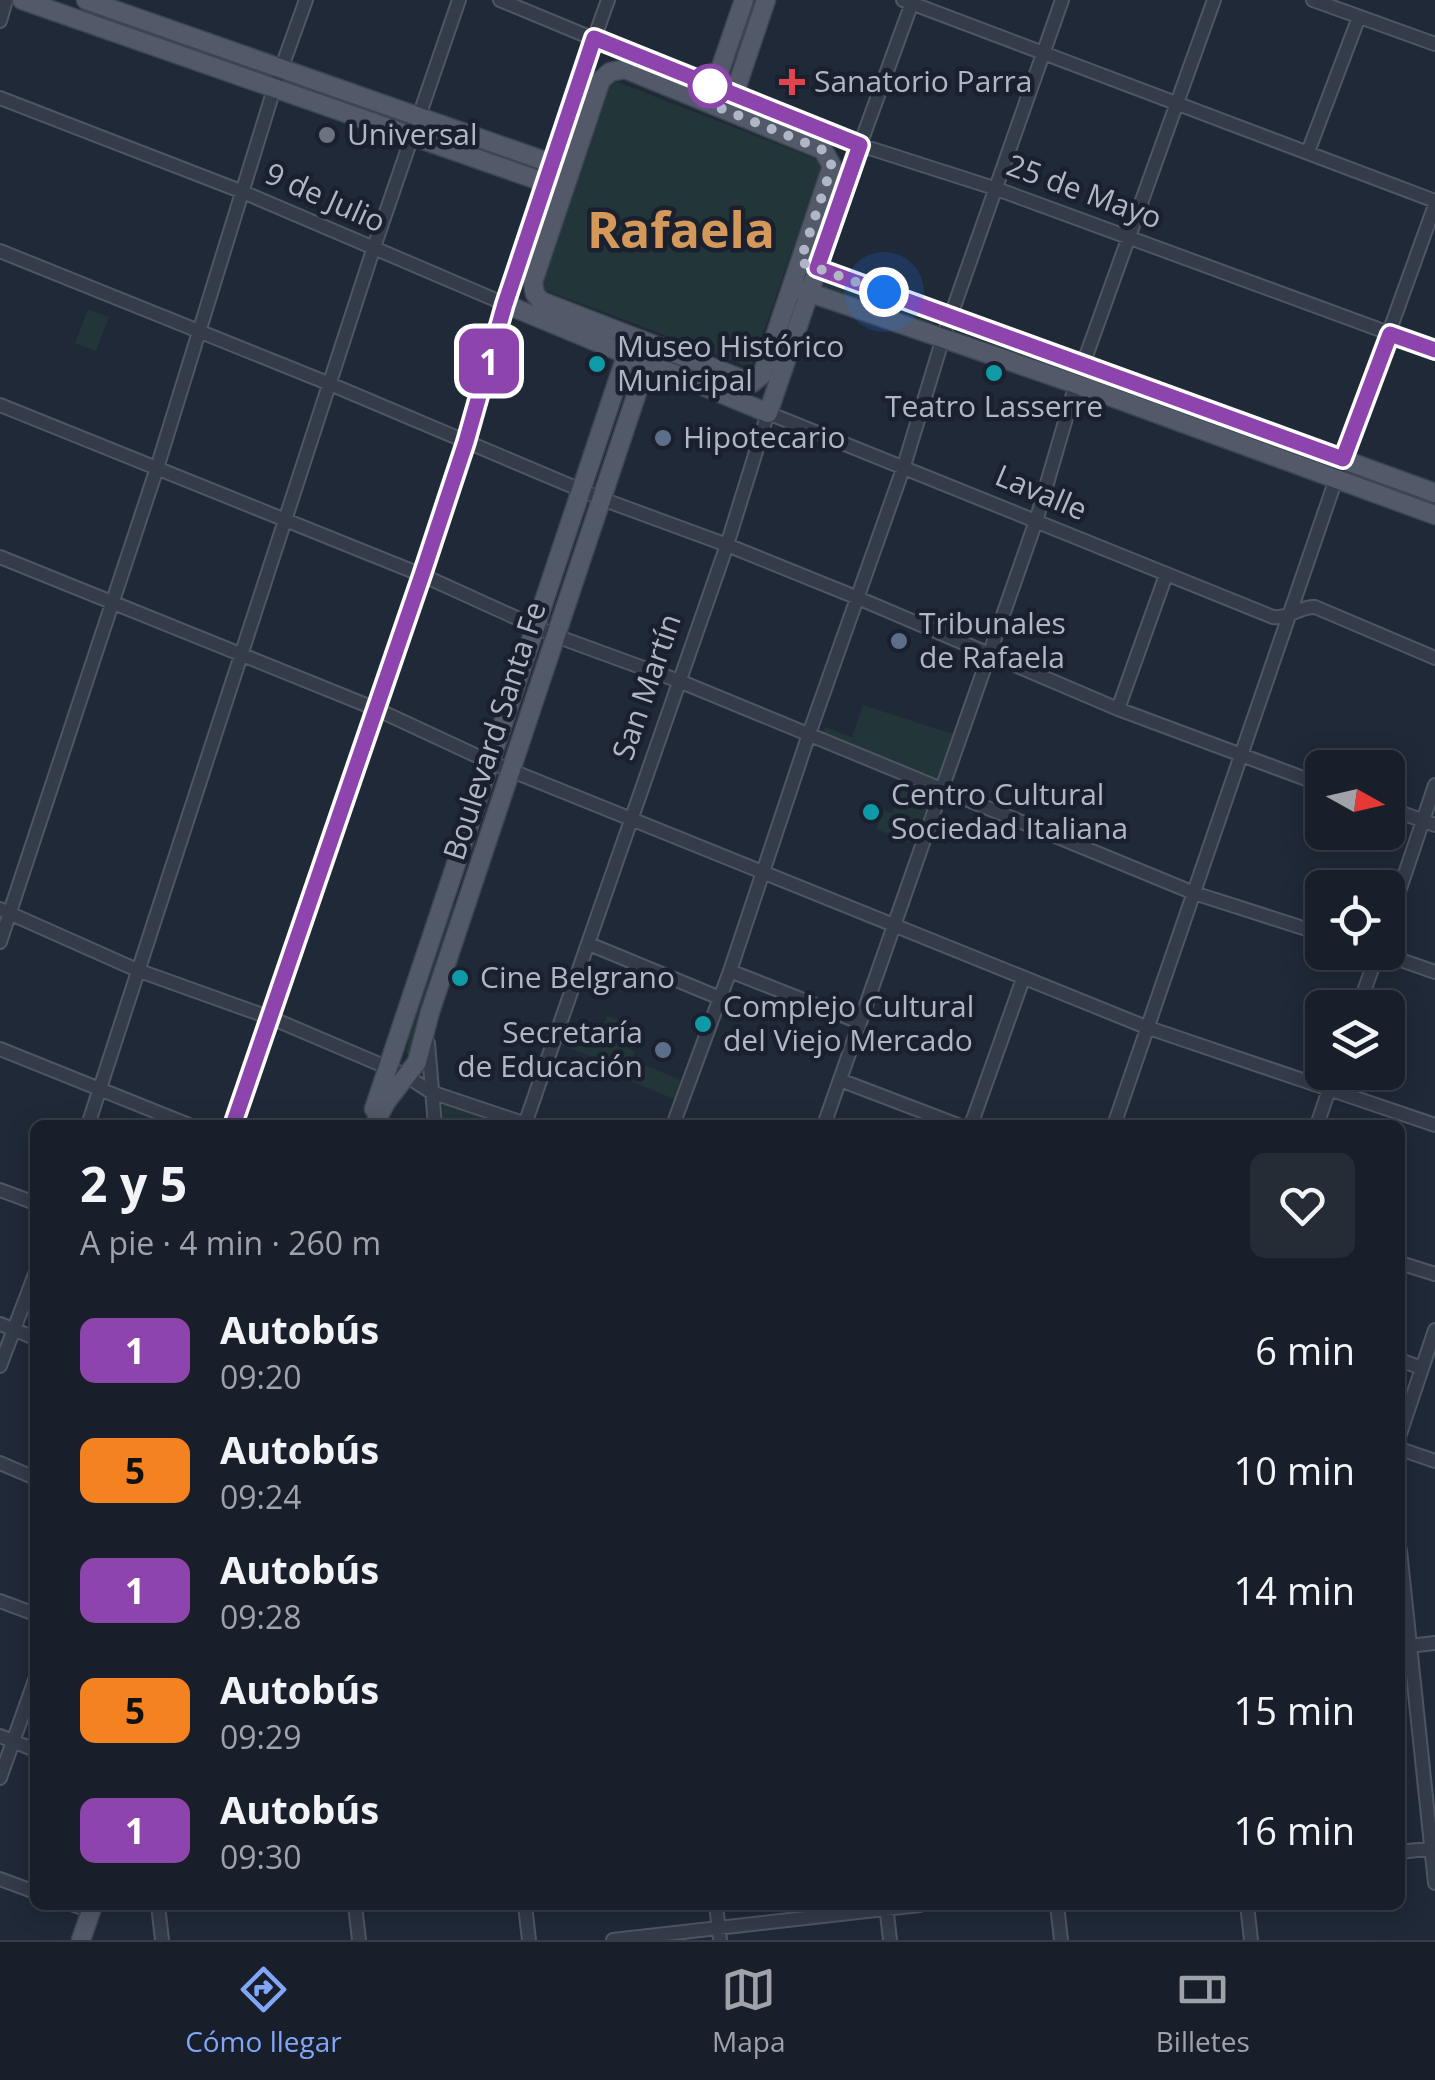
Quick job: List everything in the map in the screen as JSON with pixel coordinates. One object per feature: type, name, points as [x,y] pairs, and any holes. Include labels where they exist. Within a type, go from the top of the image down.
[{"type":"main road","points":[[22,0],[565,190]]},
{"type":"main road","points":[[86,0],[571,170]]},
{"type":"main road","points":[[711,95],[744,0]]},
{"type":"main road","points":[[732,103],[766,0]]},
{"type":"main road","points":[[143,43],[150,22]]},
{"type":"main road","points":[[505,304],[594,38],[711,95]]},
{"type":"main road","points":[[654,345],[541,301],[533,282],[601,80],[610,72],[625,69],[711,95]]},
{"type":"main road","name":"25 de Mayo","points":[[711,95],[860,145]]},
{"type":"main road","name":"25 de Mayo","points":[[732,103],[830,157],[832,166],[808,265]]},
{"type":"main road","points":[[860,145],[808,265],[1435,494]]},
{"type":"main road","name":"San Martín","points":[[768,413],[808,265]]},
{"type":"main road","points":[[800,290],[1076,384],[1435,515]]},
{"type":"main road","name":"San Martín","points":[[654,345],[752,383],[762,374],[800,290]]},
{"type":"main road","name":"9 de Julio","points":[[505,304],[626,356]]},
{"type":"main road","name":"Boulevard Santa Fe","points":[[373,1120],[387,1068],[632,337]]},
{"type":"main road","name":"Boulevard Santa Fe","points":[[375,1120],[417,1062],[654,345]]},
{"type":"main road","name":"Lavalle","points":[[626,356],[768,413]]},
{"type":"main road","points":[[1158,414],[1166,394]]},
{"type":"main road","points":[[1258,451],[1265,431]]},
{"type":"main road","points":[[446,892],[468,900]]},
{"type":"main road","points":[[81,1940],[86,1910]]},
{"type":"street","points":[[0,21],[6,0]]},
{"type":"street","points":[[0,942],[5,911],[157,468],[274,89],[306,0]]},
{"type":"street","points":[[90,1120],[240,652],[459,0]]},
{"type":"street","points":[[500,0],[594,38],[608,0]]},
{"type":"street","points":[[675,1120],[730,971],[904,466],[943,338],[1062,0]]},
{"type":"street","points":[[826,1120],[1036,521],[1076,384],[1214,0]]},
{"type":"street","points":[[1313,0],[1435,44]]},
{"type":"street","points":[[860,145],[909,1],[1435,203],[1116,1120]]},
{"type":"street","points":[[1308,152],[1358,17]]},
{"type":"street","name":"9 de Julio","points":[[0,98],[244,192],[505,304]]},
{"type":"street","name":"25 de Mayo","points":[[860,145],[997,189],[1435,350]]},
{"type":"street","points":[[0,251],[602,499],[727,544],[1118,709],[1305,780]]},
{"type":"street","points":[[235,1120],[422,575],[466,442],[505,304]]},
{"type":"street","points":[[0,405],[422,575],[556,636],[809,734],[1194,893],[1305,929]]},
{"type":"street","name":"Lavalle","points":[[768,413],[1273,616],[1290,614],[1305,606],[1316,608],[1435,658]]},
{"type":"street","name":"San Martín","points":[[528,1120],[727,544],[768,413]]},
{"type":"street","points":[[0,557],[240,652],[511,771],[894,928],[1146,1028],[1305,1081]]},
{"type":"street","points":[[1118,709],[1166,575]]},
{"type":"street","points":[[1405,882],[1429,823],[1435,785]]},
{"type":"street","points":[[1405,814],[1429,823]]},
{"type":"street","points":[[5,911],[137,970],[272,1018],[405,1075],[431,1092],[515,1120]]},
{"type":"street","points":[[588,944],[720,998]]},
{"type":"street","points":[[1405,961],[1435,972]]},
{"type":"street","points":[[730,971],[860,1022]]},
{"type":"street","points":[[973,1120],[1023,978]]},
{"type":"street","points":[[405,1075],[403,1042],[413,992]]},
{"type":"street","points":[[428,1020],[434,1120]]},
{"type":"street","points":[[0,1049],[175,1120]]},
{"type":"street","points":[[840,1080],[945,1120]]},
{"type":"street","points":[[1319,1120],[1329,1090]]},
{"type":"street","points":[[1332,1090],[1435,1125]]},
{"type":"street","points":[[0,1190],[30,1201]]},
{"type":"street","points":[[1405,1265],[1435,1274]]},
{"type":"street","points":[[0,1366],[7,1327],[30,1283]]},
{"type":"street","points":[[1405,1419],[1435,1330]]},
{"type":"street","points":[[1405,1362],[1422,1368]]},
{"type":"street","points":[[1405,1451],[1435,1461]]},
{"type":"street","points":[[0,1463],[30,1476]]},
{"type":"street","points":[[0,1601],[30,1612]]},
{"type":"street","points":[[1435,1643],[1405,1646],[1428,1749],[1435,1883]]},
{"type":"street","points":[[0,1778],[6,1738],[30,1690]]},
{"type":"street","points":[[6,1738],[30,1748]]},
{"type":"street","points":[[1405,1852],[1433,1849]]},
{"type":"street","points":[[0,1879],[30,1890]]},
{"type":"street","points":[[159,1910],[162,1940]]},
{"type":"street","points":[[356,1910],[359,1940]]},
{"type":"street","points":[[526,1910],[529,1940]]},
{"type":"street","points":[[613,1940],[719,1934],[868,1910]]},
{"type":"street","points":[[887,1910],[890,1940]]},
{"type":"street","points":[[1057,1910],[1060,1940]]},
{"type":"street","points":[[1248,1910],[1251,1940]]},
{"type":"green space","points":[[612,80],[823,162],[751,368],[540,288]]},
{"type":"green space","points":[[825,278],[936,317],[932,329],[821,289]]},
{"type":"green space","points":[[88,309],[109,317],[96,351],[75,343]]},
{"type":"green space","points":[[863,705],[953,734],[936,782],[822,734],[825,727],[852,737]]},
{"type":"green space","points":[[903,787],[930,799],[912,844],[876,829],[884,810],[892,813]]},
{"type":"green space","points":[[449,903],[459,906],[410,1056],[406,1052],[413,1019]]},
{"type":"green space","points":[[607,1016],[621,1021],[613,1042],[635,1051],[632,1060],[681,1080],[674,1099],[604,1070],[592,1057],[561,1045],[570,1022],[582,1027],[579,1036],[589,1039],[586,1046],[594,1048]]},
{"type":"green space","points":[[448,1101],[508,1120],[443,1120],[442,1106]]},
{"type":"bus line","name":"1","points":[[235,1120],[422,575],[466,442],[505,304],[594,38],[860,145],[817,268],[1343,459],[1390,334],[1435,350]]},
{"type":"place","name":"Sanatorio Parra","points":[[792,82]]},
{"type":"place","name":"Universal","points":[[327,135]]},
{"type":"place","name":"Museo Histórico Municipal","points":[[597,364]]},
{"type":"place","name":"Teatro Lasserre","points":[[994,373]]},
{"type":"place","name":"Hipotecario","points":[[663,438]]},
{"type":"place","name":"Tribunales de Rafaela","points":[[899,641]]},
{"type":"place","name":"Centro Cultural Sociedad Italiana","points":[[871,812]]},
{"type":"place","name":"Cine Belgrano","points":[[460,978]]},
{"type":"place","name":"Complejo Cultural del Viejo Mercado","points":[[703,1024]]},
{"type":"place","name":"Secretaría de Educación","points":[[663,1050]]},
{"type":"district","name":"Rafaela","points":[[681,230]]},
{"type":"route","points":[[710,86],[714,87],[708,103],[823,150],[830,157],[832,166],[800,262],[884,292]]}]
